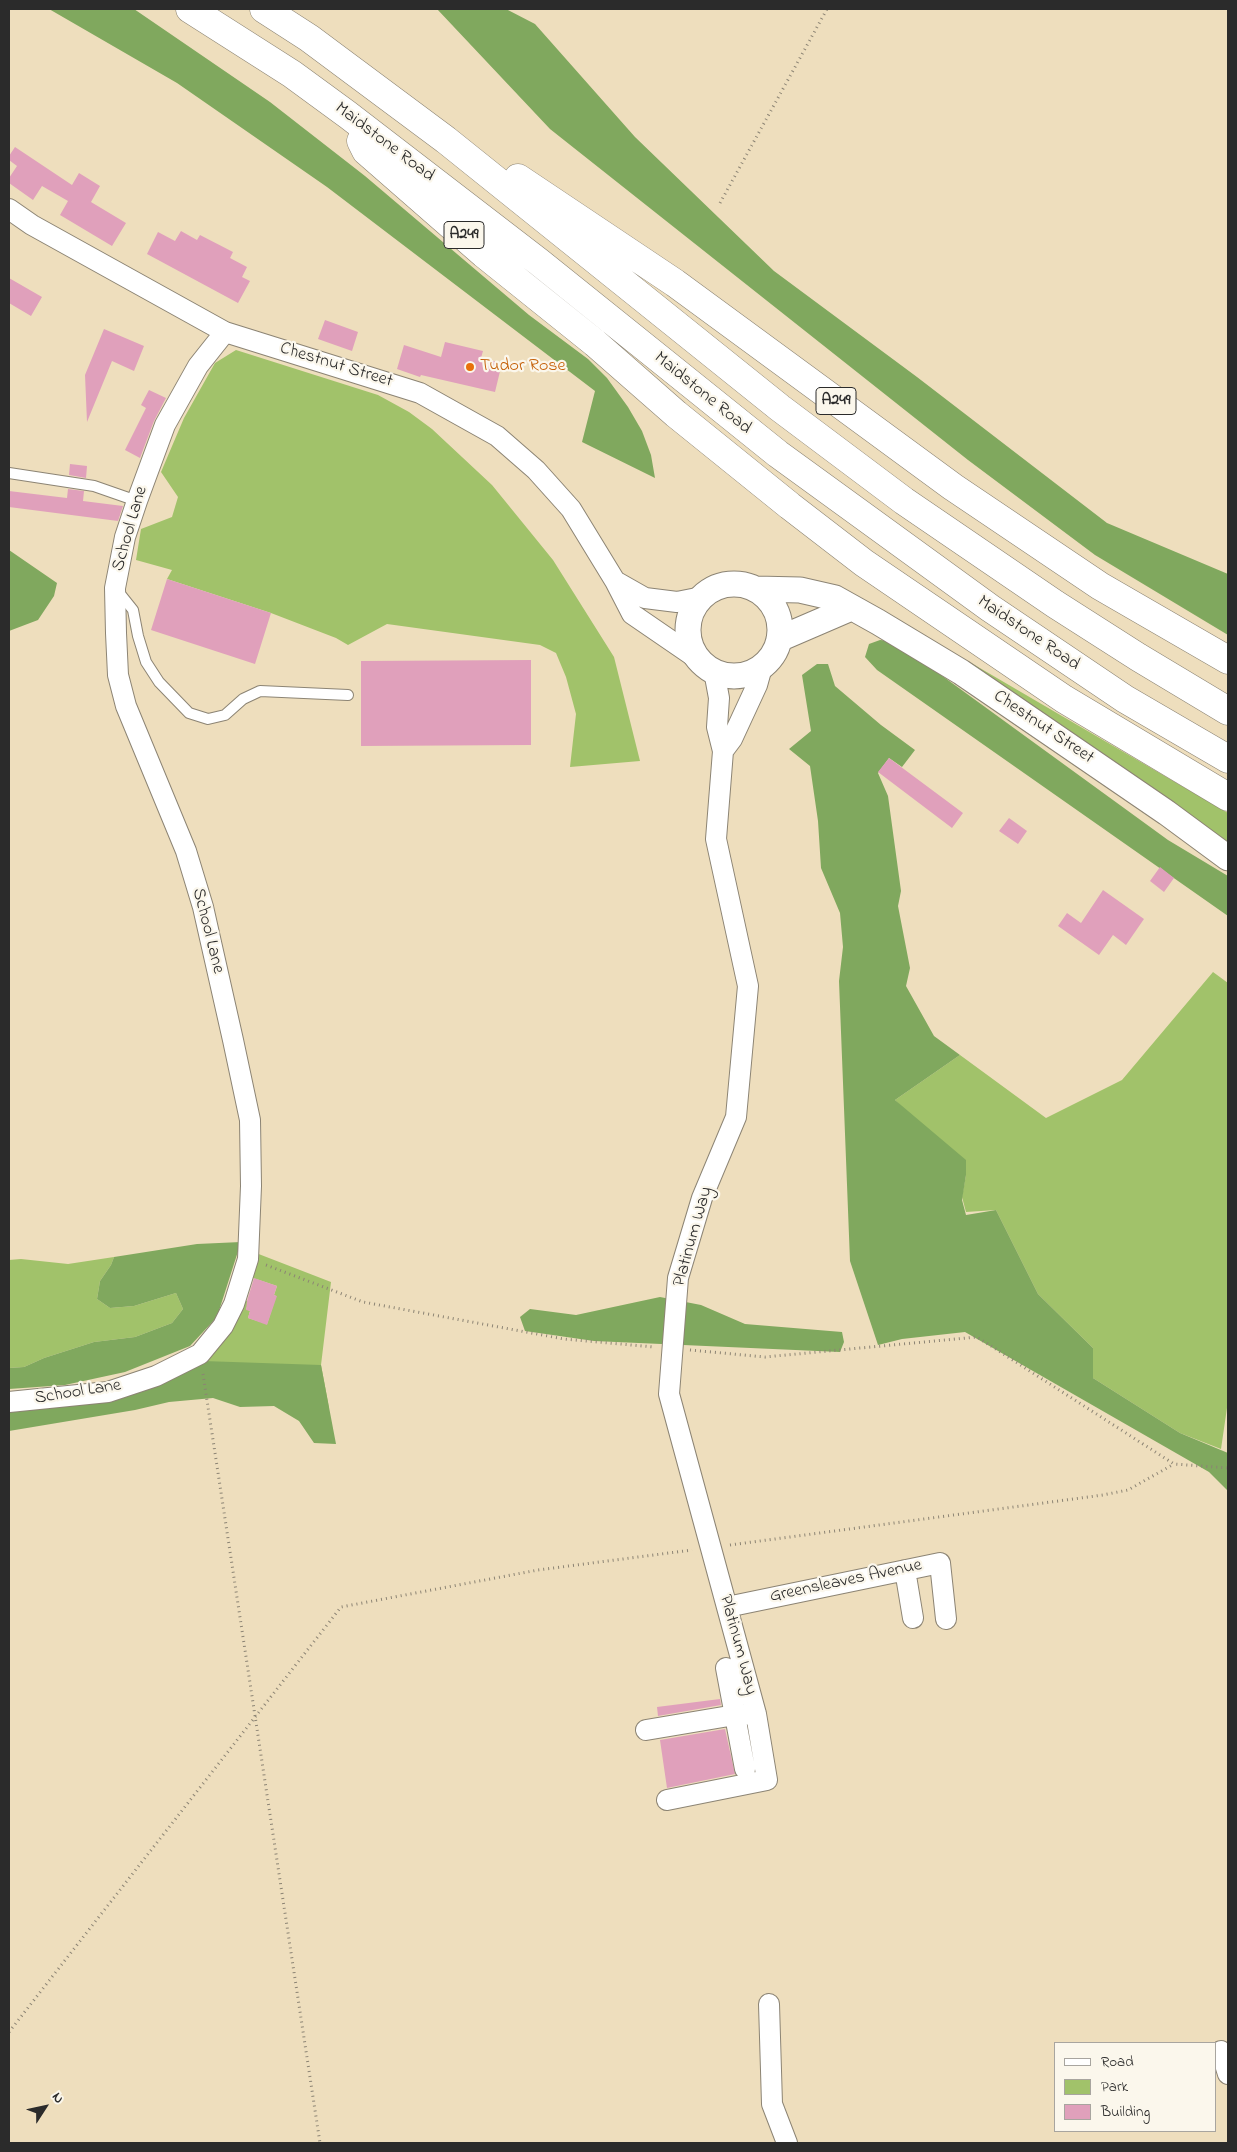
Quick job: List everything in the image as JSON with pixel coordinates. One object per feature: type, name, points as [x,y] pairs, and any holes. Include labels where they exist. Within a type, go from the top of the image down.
[{"type":"highway","name":"Maidstone Road","points":[[190,9],[292,74],[348,115],[508,237],[778,454],[1006,619],[1125,699],[1228,759]]},
{"type":"highway","name":"A249","points":[[264,9],[309,38],[446,140],[780,408],[888,490],[1055,604],[1228,711]]},
{"type":"highway","name":"A249","points":[[348,115],[366,151],[484,254],[595,343],[676,414],[798,512],[864,563],[1064,699],[1228,797]]},
{"type":"highway","name":"A249","points":[[446,140],[530,184],[675,283],[953,487],[1100,586],[1228,660]]},
{"type":"street","name":"Chestnut Street","points":[[9,208],[32,225],[225,332],[420,392],[497,436],[536,470],[571,509],[615,581],[632,614],[708,667]]},
{"type":"street","name":"School Lane","points":[[9,1402],[108,1392],[156,1376],[200,1354],[223,1326],[234,1304],[248,1259],[251,1186],[250,1120],[205,916],[186,851],[126,706],[118,675],[115,588],[125,537],[165,425],[198,366],[225,332]]},
{"type":"street","name":"Chestnut Street","points":[[615,581],[646,598],[677,602],[702,597]]},
{"type":"street","points":[[728,584],[742,584],[756,589],[768,598],[776,610],[780,624],[780,639],[770,659],[762,667],[751,673],[739,676],[726,675],[708,667],[693,651],[689,637],[689,622],[702,597],[714,588],[728,584]]},
{"type":"street","name":"Chestnut Street","points":[[756,589],[800,590],[835,598],[961,672],[1167,813],[1228,858]]},
{"type":"street","points":[[780,639],[851,608]]},
{"type":"street","name":"Platinum Way","points":[[667,1800],[766,1780],[756,1714],[669,1394],[678,1278],[702,1198],[736,1117],[748,986],[716,839],[723,751],[717,728],[718,698],[708,667]]},
{"type":"street","name":"Platinum Way","points":[[723,751],[732,739],[758,685],[762,667]]},
{"type":"street","name":"Greensleaves Avenue","points":[[726,1607],[940,1563],[946,1619]]},
{"type":"street","points":[[904,1570],[913,1618]]},
{"type":"street","points":[[726,1668],[745,1769]]},
{"type":"street","points":[[646,1730],[735,1715],[756,1714]]},
{"type":"street","points":[[769,2004],[772,2104],[787,2143]]},
{"type":"street","points":[[1221,2051],[1228,2074]]},
{"type":"lane","points":[[9,473],[94,486],[137,501]]},
{"type":"lane","points":[[115,588],[133,610],[146,662],[159,682],[189,713],[208,719],[225,715],[243,699],[260,691],[348,695]]},
{"type":"path","points":[[720,203],[827,9]]},
{"type":"path","points":[[248,1259],[363,1302],[564,1339],[660,1347]]},
{"type":"path","points":[[689,1350],[765,1357],[978,1337],[1174,1464],[1228,1468]]},
{"type":"path","points":[[200,1354],[320,2143]]},
{"type":"path","points":[[726,1545],[1103,1495],[1128,1490],[1174,1464]]},
{"type":"path","points":[[9,2032],[342,1607],[538,1570],[697,1549]]},
{"type":"green space","points":[[49,9],[134,9],[270,102],[365,176],[529,315],[588,359],[607,378],[628,407],[642,431],[651,455],[655,478],[582,442],[595,391],[327,187],[177,83]]},
{"type":"green space","points":[[437,9],[506,9],[535,24],[635,137],[774,271],[917,377],[1107,523],[1228,574],[1228,635],[1095,555],[968,460],[550,129]]},
{"type":"green space","points":[[236,350],[378,395],[409,412],[432,429],[492,485],[553,560],[614,657],[640,761],[570,767],[576,714],[566,677],[556,653],[540,645],[387,624],[348,645],[336,638],[271,613],[167,579],[172,570],[136,560],[141,529],[172,517],[178,497],[161,472],[184,418],[215,363]]},
{"type":"green space","points":[[9,550],[57,583],[54,596],[38,620],[9,631]]},
{"type":"green space","points":[[880,640],[891,641],[930,667],[1168,840],[1228,876],[1228,916],[877,670],[865,657],[869,644]]},
{"type":"green space","points":[[961,657],[1228,813],[1228,842],[1124,770]]},
{"type":"green space","points":[[817,664],[828,664],[835,686],[881,725],[915,750],[902,767],[889,758],[878,773],[888,796],[901,891],[898,906],[910,968],[906,986],[934,1036],[960,1055],[895,1100],[966,1160],[962,1200],[966,1215],[996,1210],[1038,1294],[1093,1348],[1093,1378],[1180,1433],[1228,1453],[1228,1491],[1209,1472],[965,1332],[902,1339],[878,1345],[850,1261],[839,981],[843,947],[840,913],[821,868],[818,821],[810,766],[789,749],[811,731],[802,675]]},
{"type":"green space","points":[[1213,972],[1228,983],[1228,1401],[1221,1449],[1180,1433],[1093,1378],[1093,1348],[1038,1294],[996,1210],[966,1212],[962,1197],[966,1175],[895,1100],[960,1055],[1046,1118],[1122,1080]]},
{"type":"green space","points":[[241,1242],[217,1317],[190,1346],[125,1372],[65,1385],[9,1389],[9,1368],[24,1367],[44,1358],[94,1342],[135,1337],[172,1323],[183,1309],[176,1293],[134,1306],[110,1308],[97,1299],[100,1281],[114,1257],[197,1244]]},
{"type":"green space","points":[[256,1253],[331,1282],[321,1365],[329,1408],[203,1361]],"holes":[[[253,1278],[277,1286],[274,1295],[276,1296],[267,1324],[248,1318],[250,1311],[246,1309],[249,1302],[245,1300]]]},
{"type":"green space","points":[[114,1257],[100,1281],[97,1299],[110,1308],[134,1306],[176,1293],[183,1309],[172,1323],[135,1337],[94,1342],[44,1358],[24,1367],[9,1368],[9,1260],[21,1259],[68,1264]]},
{"type":"green space","points":[[660,1297],[701,1305],[745,1324],[842,1332],[844,1342],[840,1352],[594,1341],[525,1331],[520,1317],[530,1309],[576,1315]]},
{"type":"green space","points":[[203,1361],[321,1365],[336,1444],[314,1443],[299,1421],[274,1406],[240,1407],[213,1398],[169,1402],[135,1410],[9,1431],[9,1412]]},
{"type":"building","points":[[15,147],[72,185],[79,173],[100,186],[91,202],[126,223],[112,246],[60,215],[68,201],[42,186],[33,200],[9,183],[9,178],[17,166],[9,160],[9,156]]},
{"type":"building","points":[[181,231],[197,240],[200,235],[233,252],[230,258],[247,267],[242,277],[250,281],[238,303],[147,254],[158,232],[175,241]]},
{"type":"building","points":[[9,278],[42,297],[31,316],[9,303]]},
{"type":"building","points":[[325,320],[358,332],[352,351],[318,339]]},
{"type":"building","points":[[104,329],[144,346],[134,371],[112,361],[87,422],[85,375]]},
{"type":"building","name":"Tudor Rose","points":[[445,342],[483,351],[481,358],[502,363],[495,392],[421,375],[420,377],[397,369],[404,345],[441,357]]},
{"type":"building","points":[[149,390],[166,398],[154,421],[140,458],[125,450],[146,408],[141,405]]},
{"type":"building","points":[[70,464],[87,466],[86,478],[69,475]]},
{"type":"building","points":[[68,489],[84,491],[83,501],[123,506],[118,521],[9,507],[9,491],[67,498]]},
{"type":"building","points":[[167,579],[271,613],[255,664],[151,630]]},
{"type":"building","points":[[531,660],[531,745],[361,746],[361,661]]},
{"type":"building","points":[[889,758],[963,813],[952,828],[878,772]]},
{"type":"building","points":[[1009,818],[1027,831],[1018,844],[999,831]]},
{"type":"building","points":[[1160,867],[1174,878],[1164,892],[1150,881]]},
{"type":"building","points":[[1103,890],[1144,919],[1126,945],[1113,935],[1099,955],[1058,926],[1067,913],[1081,923]]},
{"type":"building","points":[[254,1278],[277,1286],[274,1295],[277,1296],[267,1325],[248,1318],[250,1311],[246,1310],[247,1301]]},
{"type":"building","points":[[720,1699],[721,1705],[658,1716],[657,1707]]},
{"type":"building","points":[[725,1729],[735,1774],[667,1788],[660,1740]]},
{"type":"place","name":"Tudor Rose","points":[[470,367]]}]
